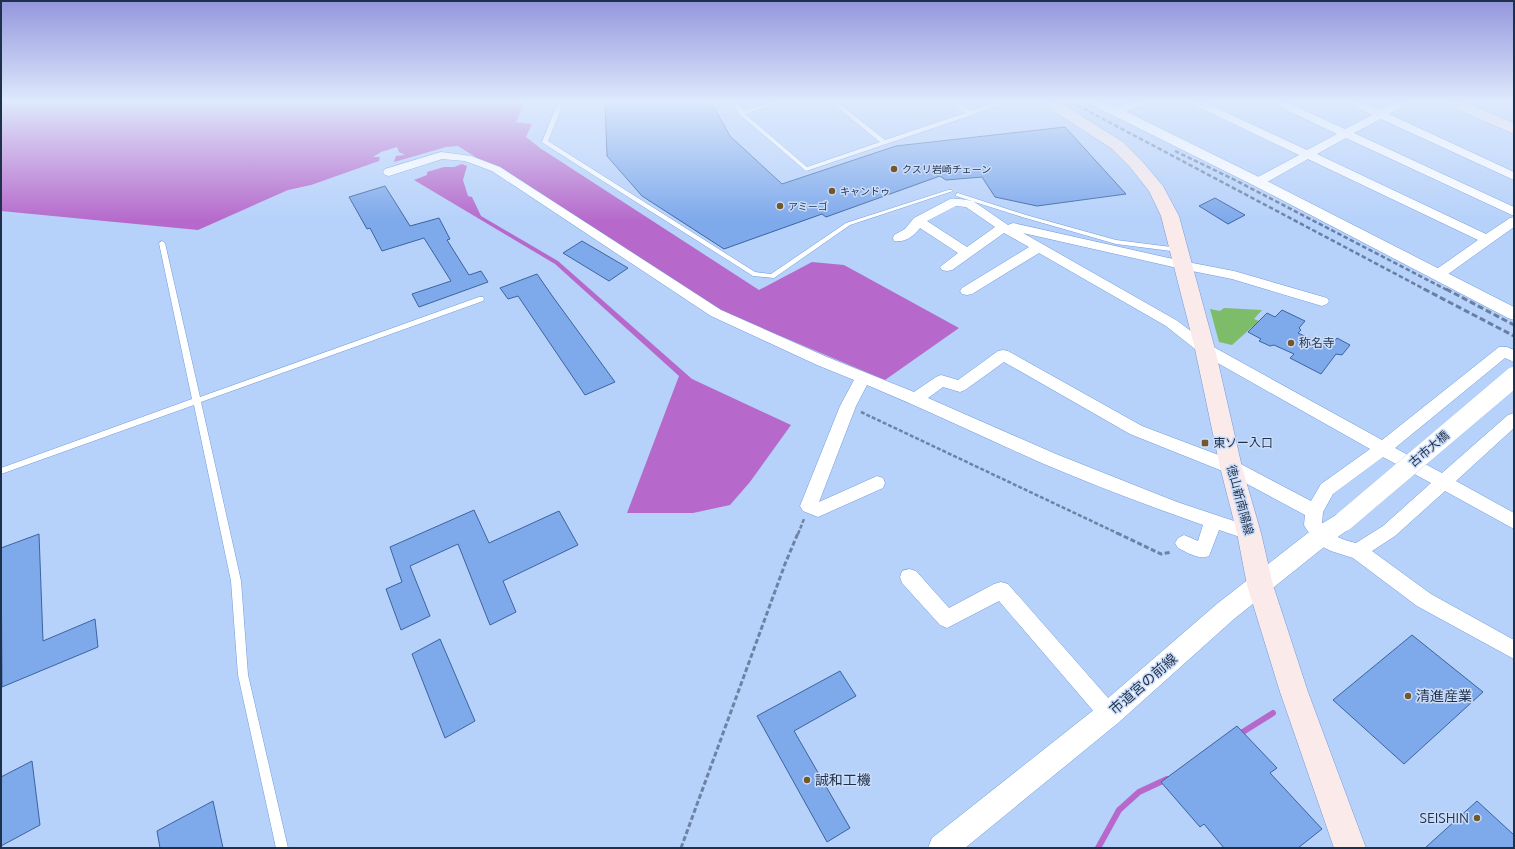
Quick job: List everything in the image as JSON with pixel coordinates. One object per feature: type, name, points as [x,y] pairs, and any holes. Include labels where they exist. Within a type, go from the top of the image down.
[{"type":"main road","name":"徳山新南陽線","points":[[1110,142],[1136,164],[1157,190],[1170,216],[1205,349],[1231,467],[1249,533],[1260,585],[1294,692],[1350,848]]},
{"type":"street","points":[[1176,142],[1439,274],[1514,314]]},
{"type":"street","points":[[1280,142],[1487,239]]},
{"type":"street","points":[[1258,182],[1328,142]]},
{"type":"street","points":[[1363,142],[1514,212]]},
{"type":"street","points":[[1440,142],[1514,176]]},
{"type":"street","points":[[388,172],[442,155],[467,158],[496,169],[716,313],[822,361],[916,399],[1050,459],[1172,507],[1249,533]]},
{"type":"street","points":[[899,238],[910,232],[918,221],[954,202],[970,204],[1000,225],[1171,323],[1205,349],[1514,522]]},
{"type":"street","points":[[918,221],[967,253]]},
{"type":"street","points":[[1439,274],[1514,221]]},
{"type":"street","points":[[1000,225],[1180,258],[1322,301]]},
{"type":"street","points":[[948,267],[1000,225]]},
{"type":"street","points":[[968,291],[1039,246]]},
{"type":"street","points":[[1514,357],[1504,351],[1382,449],[1351,470],[1327,489],[1314,511],[1313,525],[1321,536],[1339,548],[1358,551],[1424,600],[1514,650]]},
{"type":"street","points":[[916,399],[941,381],[960,386],[1002,355],[1048,379],[1136,430],[1231,467],[1314,511]]},
{"type":"street","name":"古市大橋","points":[[1344,521],[1514,376]]},
{"type":"street","points":[[863,378],[848,406],[809,506],[818,510],[877,483]]},
{"type":"street","points":[[1358,551],[1388,531],[1514,419]]},
{"type":"street","points":[[1184,543],[1203,551],[1213,521]]},
{"type":"street","name":"市道宮の前線","points":[[942,848],[1109,714],[1226,611],[1321,536],[1344,521]]},
{"type":"street","points":[[909,577],[947,619],[1001,590],[1109,714]]},
{"type":"lane","points":[[545,142],[753,274],[772,276],[848,224],[950,191]]},
{"type":"lane","points":[[774,142],[806,169],[881,142]]},
{"type":"lane","points":[[958,195],[1024,216],[1180,258]]},
{"type":"lane","points":[[162,243],[236,581],[243,676],[282,848]]},
{"type":"lane","points":[[1,471],[481,299]]},
{"type":"path","points":[[848,406],[1161,554],[1179,550],[1184,543]]},
{"type":"path","points":[[681,848],[785,564],[809,506]]},
{"type":"green space","points":[[1224,308],[1262,310],[1254,319],[1259,321],[1232,345],[1219,342],[1210,309],[1220,311]]},
{"type":"shaded area","points":[[1,142],[532,142],[759,290],[812,262],[844,265],[959,328],[885,380],[719,310],[458,146],[446,147],[394,162],[396,156],[405,155],[399,152],[397,147],[381,152],[373,157],[380,157],[379,161],[311,185],[288,190],[198,230],[1,211]]},
{"type":"shaded area","points":[[462,164],[467,166],[463,180],[468,196],[472,197],[481,216],[558,261],[692,379],[791,425],[750,482],[730,505],[693,513],[627,513],[679,376],[555,264],[414,180],[427,175],[427,172]]},
{"type":"building","points":[[606,142],[736,142],[782,184],[896,146],[935,142],[1078,142],[1126,194],[1037,206],[995,197],[982,177],[946,180],[940,176],[826,217],[822,214],[724,249],[642,196],[607,156]]},
{"type":"building","points":[[385,186],[410,226],[439,218],[450,239],[447,240],[469,275],[481,271],[488,282],[419,307],[412,294],[451,281],[424,238],[382,251],[370,228],[367,229],[349,197]]},
{"type":"building","points":[[1215,198],[1245,215],[1228,224],[1199,206]]},
{"type":"building","points":[[582,241],[628,268],[609,281],[563,253]]},
{"type":"building","points":[[537,274],[615,382],[585,395],[518,296],[508,299],[500,288]]},
{"type":"building","name":"称名寺","points":[[1282,310],[1305,321],[1299,328],[1301,330],[1298,333],[1330,348],[1337,338],[1350,345],[1342,355],[1336,354],[1321,374],[1290,358],[1294,354],[1274,345],[1270,346],[1259,341],[1261,339],[1248,332],[1267,313],[1275,317]]},
{"type":"building","points":[[474,510],[489,543],[559,511],[578,545],[503,581],[516,612],[490,625],[458,544],[410,566],[430,616],[401,630],[386,589],[402,582],[390,547]]},
{"type":"building","points":[[39,534],[43,641],[95,619],[98,647],[2,687],[1,548]]},
{"type":"building","name":"清進産業","points":[[1412,635],[1483,692],[1404,764],[1333,700]]},
{"type":"building","points":[[440,639],[475,721],[445,738],[412,654]]},
{"type":"building","name":"誠和工機","points":[[840,671],[856,696],[794,731],[850,828],[827,842],[757,716]]},
{"type":"building","points":[[1237,726],[1277,768],[1270,773],[1322,829],[1298,848],[1224,848],[1204,824],[1200,827],[1161,782]]},
{"type":"building","points":[[32,761],[40,825],[1,846],[1,777]]},
{"type":"building","points":[[213,801],[223,848],[160,848],[157,831]]},
{"type":"building","name":"SEISHIN","points":[[1477,801],[1514,835],[1514,848],[1425,848]]},
{"type":"waterway","points":[[1238,735],[1273,713]]},
{"type":"waterway","points":[[1098,848],[1119,810],[1139,792],[1167,779]]},
{"type":"railway","points":[[1146,142],[1426,290]]},
{"type":"railway","points":[[1175,151],[1233,179],[1447,290]]},
{"type":"railway","points":[[1424,289],[1514,336]]},
{"type":"railway","points":[[1446,289],[1514,325]]},
{"type":"place","name":"クスリ岩崎チェーン","points":[[894,169]]},
{"type":"place","name":"キャンドゥ","points":[[832,191]]},
{"type":"place","name":"アミーゴ","points":[[780,206]]},
{"type":"place","name":"称名寺","points":[[1291,343]]},
{"type":"place","name":"東ソー入口","points":[[1205,443]]},
{"type":"place","name":"清進産業","points":[[1408,696]]},
{"type":"place","name":"誠和工機","points":[[807,780]]},
{"type":"place","name":"SEISHIN","points":[[1477,818]]}]
